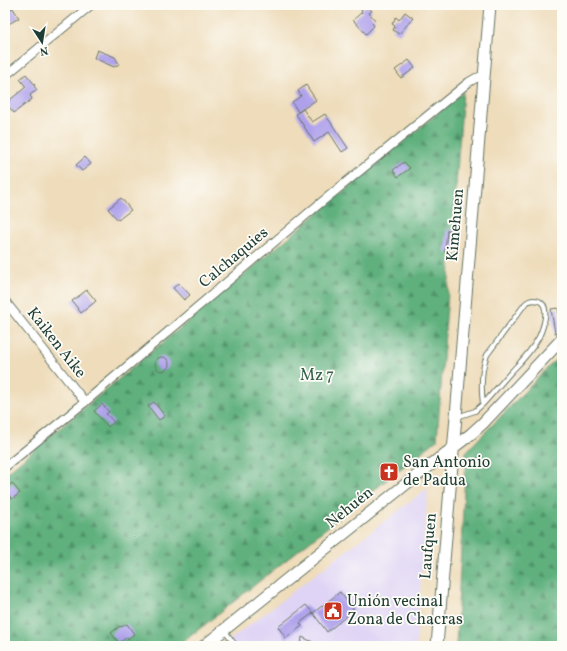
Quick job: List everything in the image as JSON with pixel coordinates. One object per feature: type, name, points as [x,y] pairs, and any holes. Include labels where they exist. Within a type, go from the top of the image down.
[{"type":"street","points":[[5,76],[91,5]]},
{"type":"street","name":"Kimehuen","points":[[453,448],[490,5]]},
{"type":"street","name":"Calchaquies","points":[[5,467],[85,402],[312,210],[469,82],[484,76]]},
{"type":"street","name":"Kaiken Aike","points":[[5,301],[85,402]]},
{"type":"street","name":"Nehuén","points":[[204,646],[483,424],[562,339]]},
{"type":"street","name":"Laufquen","points":[[437,646],[453,448]]},
{"type":"lane","points":[[456,417],[475,411],[483,404],[528,354],[539,336],[546,316],[545,306],[542,302],[534,299],[529,300],[487,355],[484,364],[482,394],[483,404]]},
{"type":"lane","points":[[223,630],[236,646]]},
{"type":"shaded area","points":[[428,488],[416,646],[222,646]]},
{"type":"green space","name":"Mz 7","points":[[463,92],[437,440],[178,646],[5,646],[5,474]]},
{"type":"green space","points":[[562,353],[562,646],[456,646],[466,452]]},
{"type":"building","points":[[367,5],[372,11],[369,13],[375,20],[372,23],[374,26],[366,34],[353,20]]},
{"type":"building","points":[[13,8],[19,18],[5,26],[5,12]]},
{"type":"building","points":[[405,12],[413,18],[399,34],[393,30],[395,26],[392,24],[396,17],[399,20]]},
{"type":"building","points":[[97,50],[115,57],[119,64],[114,67],[94,58]]},
{"type":"building","points":[[409,60],[415,68],[401,78],[395,70]]},
{"type":"building","points":[[26,74],[37,90],[30,95],[32,99],[14,113],[6,103],[26,87],[20,79]]},
{"type":"building","points":[[306,85],[316,100],[298,112],[292,102],[301,96],[298,91]]},
{"type":"building","points":[[303,109],[312,122],[325,114],[348,148],[342,152],[329,132],[314,142],[296,114]]},
{"type":"building","points":[[85,157],[91,164],[82,171],[76,165]]},
{"type":"building","points":[[404,162],[410,168],[398,177],[393,170]]},
{"type":"building","points":[[121,198],[131,210],[118,220],[108,209]]},
{"type":"building","points":[[447,230],[457,230],[455,253],[445,252]]},
{"type":"building","points":[[179,283],[190,295],[184,300],[173,288]]},
{"type":"building","points":[[87,290],[96,301],[81,313],[72,301]]},
{"type":"building","points":[[558,308],[562,332],[555,333],[551,309]]},
{"type":"building","points":[[162,357],[167,359],[169,364],[167,369],[162,371],[157,369],[155,364],[157,359]]},
{"type":"building","points":[[154,402],[165,416],[159,420],[148,406]]},
{"type":"building","points":[[102,404],[109,412],[106,414],[114,422],[108,427],[94,411]]},
{"type":"building","points":[[12,483],[20,493],[12,499],[5,489]]},
{"type":"building","points":[[340,592],[354,610],[327,632],[313,613]]},
{"type":"building","points":[[306,605],[313,613],[300,623],[302,626],[286,638],[278,627]]},
{"type":"building","points":[[127,624],[134,634],[128,639],[127,637],[119,643],[111,633],[120,626],[121,627]]},
{"type":"building","points":[[302,637],[321,646],[301,646]]},
{"type":"place","name":"San Antonio de Padua","points":[[389,472]]},
{"type":"place","name":"Unión vecinal Zona de Chacras","points":[[333,611]]}]
